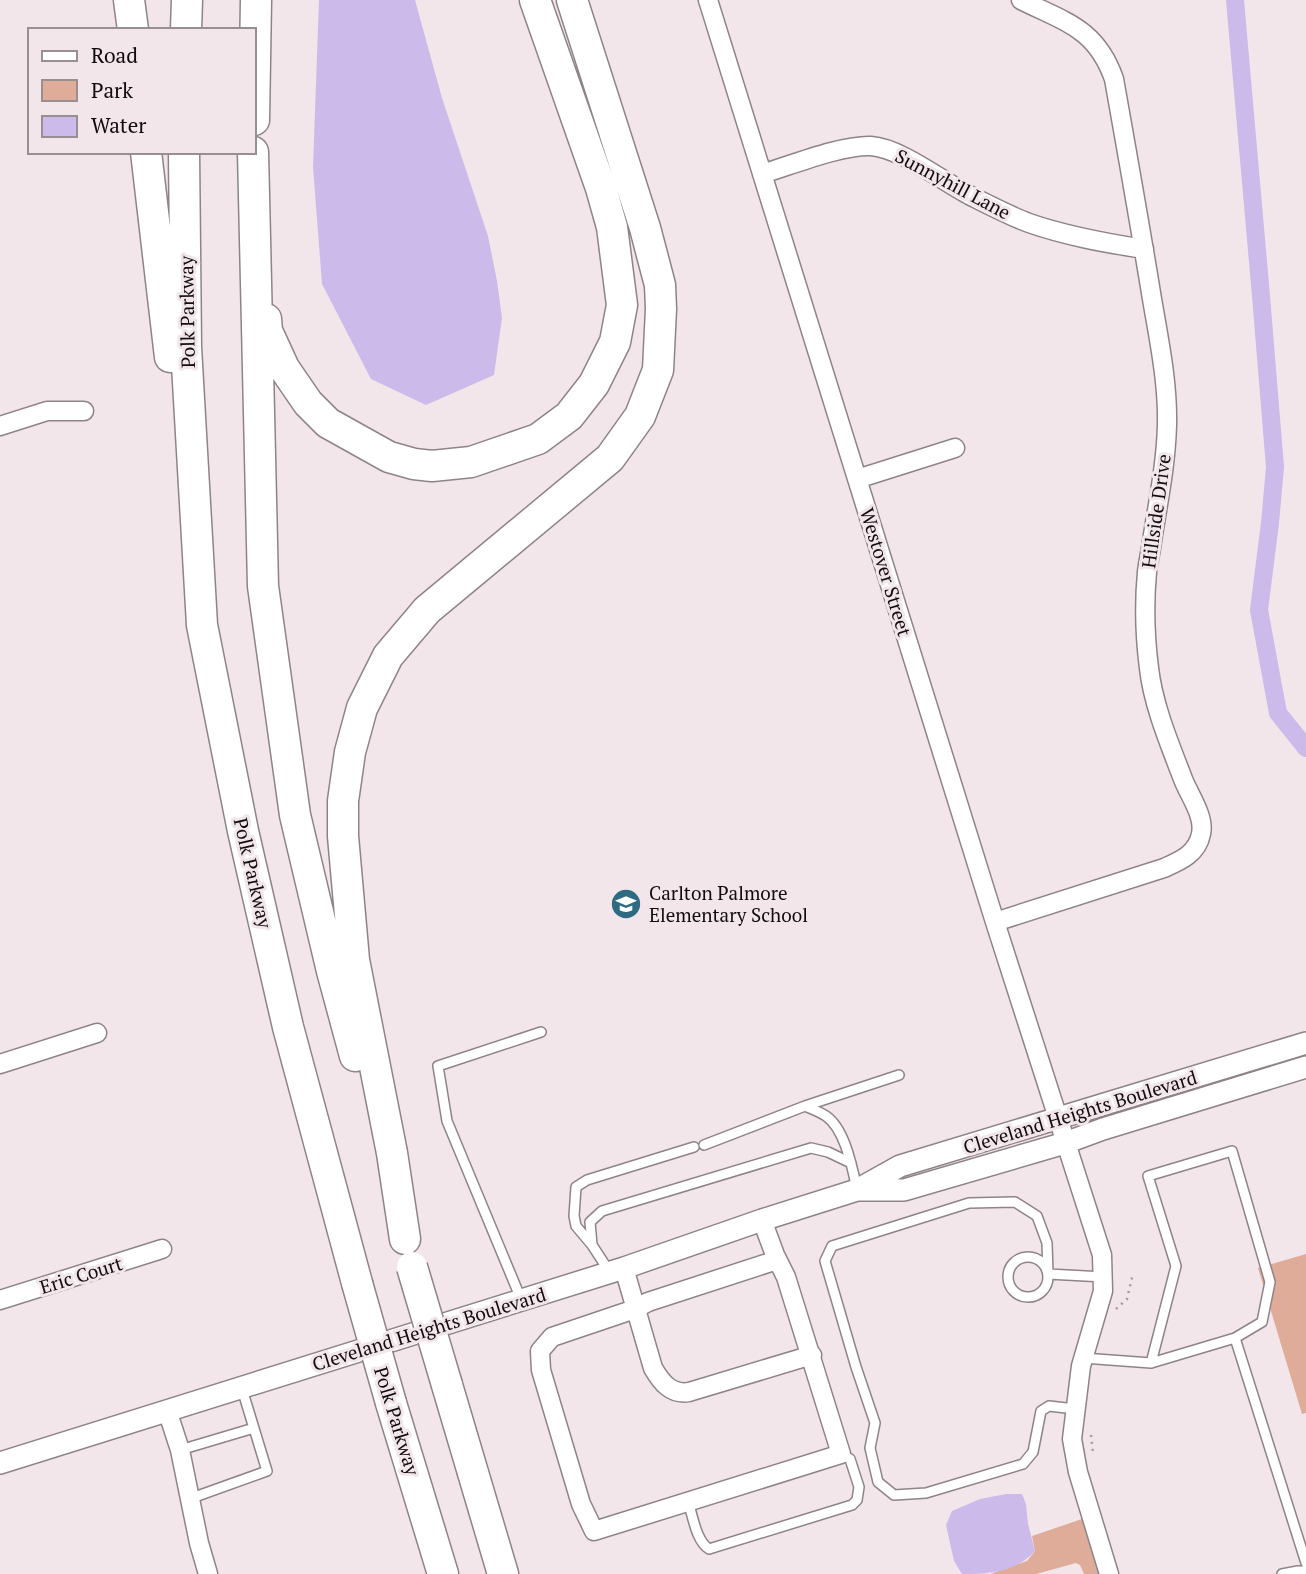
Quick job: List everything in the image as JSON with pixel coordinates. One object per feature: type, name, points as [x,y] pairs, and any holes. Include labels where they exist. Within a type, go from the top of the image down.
[{"type":"highway","points":[[129,0],[133,28]]},
{"type":"highway","points":[[186,28],[187,0]]},
{"type":"highway","points":[[256,0],[256,28]]},
{"type":"highway","points":[[253,157],[267,331],[284,368],[308,403],[328,423],[389,457],[432,466],[471,462],[538,439],[569,416],[594,384],[615,342],[622,305],[612,227],[535,0]]},
{"type":"highway","points":[[408,1253],[392,1153],[354,960],[343,836],[343,800],[350,752],[362,708],[388,656],[427,610],[610,458],[640,416],[658,370],[660,285],[645,228],[572,0]]},
{"type":"highway","points":[[146,154],[202,625]]},
{"type":"highway","name":"Polk Parkway","points":[[184,154],[186,347],[202,625],[243,831],[288,1027],[391,1403],[443,1574]]},
{"type":"highway","points":[[253,157],[263,586],[295,815],[331,971],[408,1253],[503,1574]]},
{"type":"street","name":"Westover Street","points":[[708,0],[995,922],[1102,1255],[1104,1277]]},
{"type":"street","name":"Hillside Drive","points":[[995,922],[1164,868],[1186,857],[1196,846],[1202,827],[1158,710],[1149,670],[1145,630],[1147,571],[1161,486],[1167,426],[1164,375],[1114,79],[1104,55],[1087,34],[1021,0]]},
{"type":"street","name":"Sunnyhill Lane","points":[[762,174],[836,151],[857,146],[873,146],[894,151],[970,196],[1029,222],[1093,240],[1144,249]]},
{"type":"street","points":[[0,426],[47,411],[84,411]]},
{"type":"street","points":[[858,479],[955,448]]},
{"type":"street","points":[[0,1064],[97,1033]]},
{"type":"street","name":"Cleveland Heights Boulevard","points":[[0,1463],[617,1270],[858,1190],[900,1166],[1306,1043]]},
{"type":"street","name":"Cleveland Heights Boulevard","points":[[858,1190],[904,1190],[1065,1143],[1306,1067]]},
{"type":"street","points":[[762,1220],[786,1278],[812,1355],[841,1454],[594,1531],[581,1504],[541,1370],[541,1350],[552,1337],[777,1260]]},
{"type":"street","name":"Eric Court","points":[[0,1300],[162,1249]]},
{"type":"street","points":[[617,1270],[635,1309],[653,1368],[662,1383],[680,1393],[812,1355]]},
{"type":"street","points":[[1104,1277],[1103,1291],[1083,1359],[1072,1439],[1077,1467],[1109,1574]]},
{"type":"street","points":[[167,1410],[180,1450],[198,1544],[208,1574]]},
{"type":"lane","points":[[522,1300],[447,1121],[438,1066],[541,1032]]},
{"type":"lane","points":[[617,1270],[576,1226],[576,1187],[587,1180],[699,1146],[805,1106],[899,1075]]},
{"type":"lane","points":[[805,1106],[827,1117],[839,1129],[858,1190]]},
{"type":"lane","points":[[592,1245],[590,1222],[602,1212],[811,1148],[828,1152],[851,1163]]},
{"type":"lane","points":[[1083,1359],[1151,1363],[1235,1338],[1262,1322],[1270,1282],[1232,1151],[1148,1177],[1176,1266],[1151,1363]]},
{"type":"lane","points":[[1048,1274],[1042,1263],[1030,1257],[1019,1260],[1013,1264],[1008,1276],[1013,1290],[1031,1297],[1038,1295],[1048,1281],[1048,1274],[1047,1243],[1037,1216],[1015,1202],[970,1203],[832,1246],[825,1261],[875,1423],[870,1448],[878,1482],[894,1495],[926,1493],[1023,1464],[1034,1452],[1041,1411],[1049,1406],[1075,1409]]},
{"type":"lane","points":[[1048,1274],[1104,1277]]},
{"type":"lane","points":[[1235,1338],[1306,1563]]},
{"type":"lane","points":[[189,1499],[267,1471],[241,1387]]},
{"type":"lane","points":[[180,1450],[254,1428]]},
{"type":"lane","points":[[688,1502],[701,1540],[709,1549],[852,1505],[858,1500],[859,1487],[850,1459],[841,1454]]},
{"type":"lane","points":[[1282,1574],[1306,1571]]},
{"type":"path","points":[[1114,1311],[1127,1299],[1133,1273]]},
{"type":"path","points":[[1077,1467],[1095,1463],[1091,1431]]},
{"type":"green space","points":[[1306,1254],[1306,1413],[1302,1414],[1258,1268]]},
{"type":"green space","points":[[1082,1519],[1099,1574],[1084,1574],[1076,1563],[1036,1574],[990,1574],[1027,1561],[1035,1551],[1032,1536]]},
{"type":"water","points":[[319,0],[415,0],[442,98],[488,236],[502,318],[494,375],[426,405],[371,379],[322,284],[313,167]]},
{"type":"water","points":[[1022,1494],[1035,1551],[1011,1568],[962,1574],[954,1561],[946,1525],[952,1511],[980,1499]]},
{"type":"waterway","points":[[1235,0],[1275,467],[1259,610],[1278,713],[1306,748]]},
{"type":"place","name":"Carlton Palmore Elementary School","points":[[626,904]]}]
